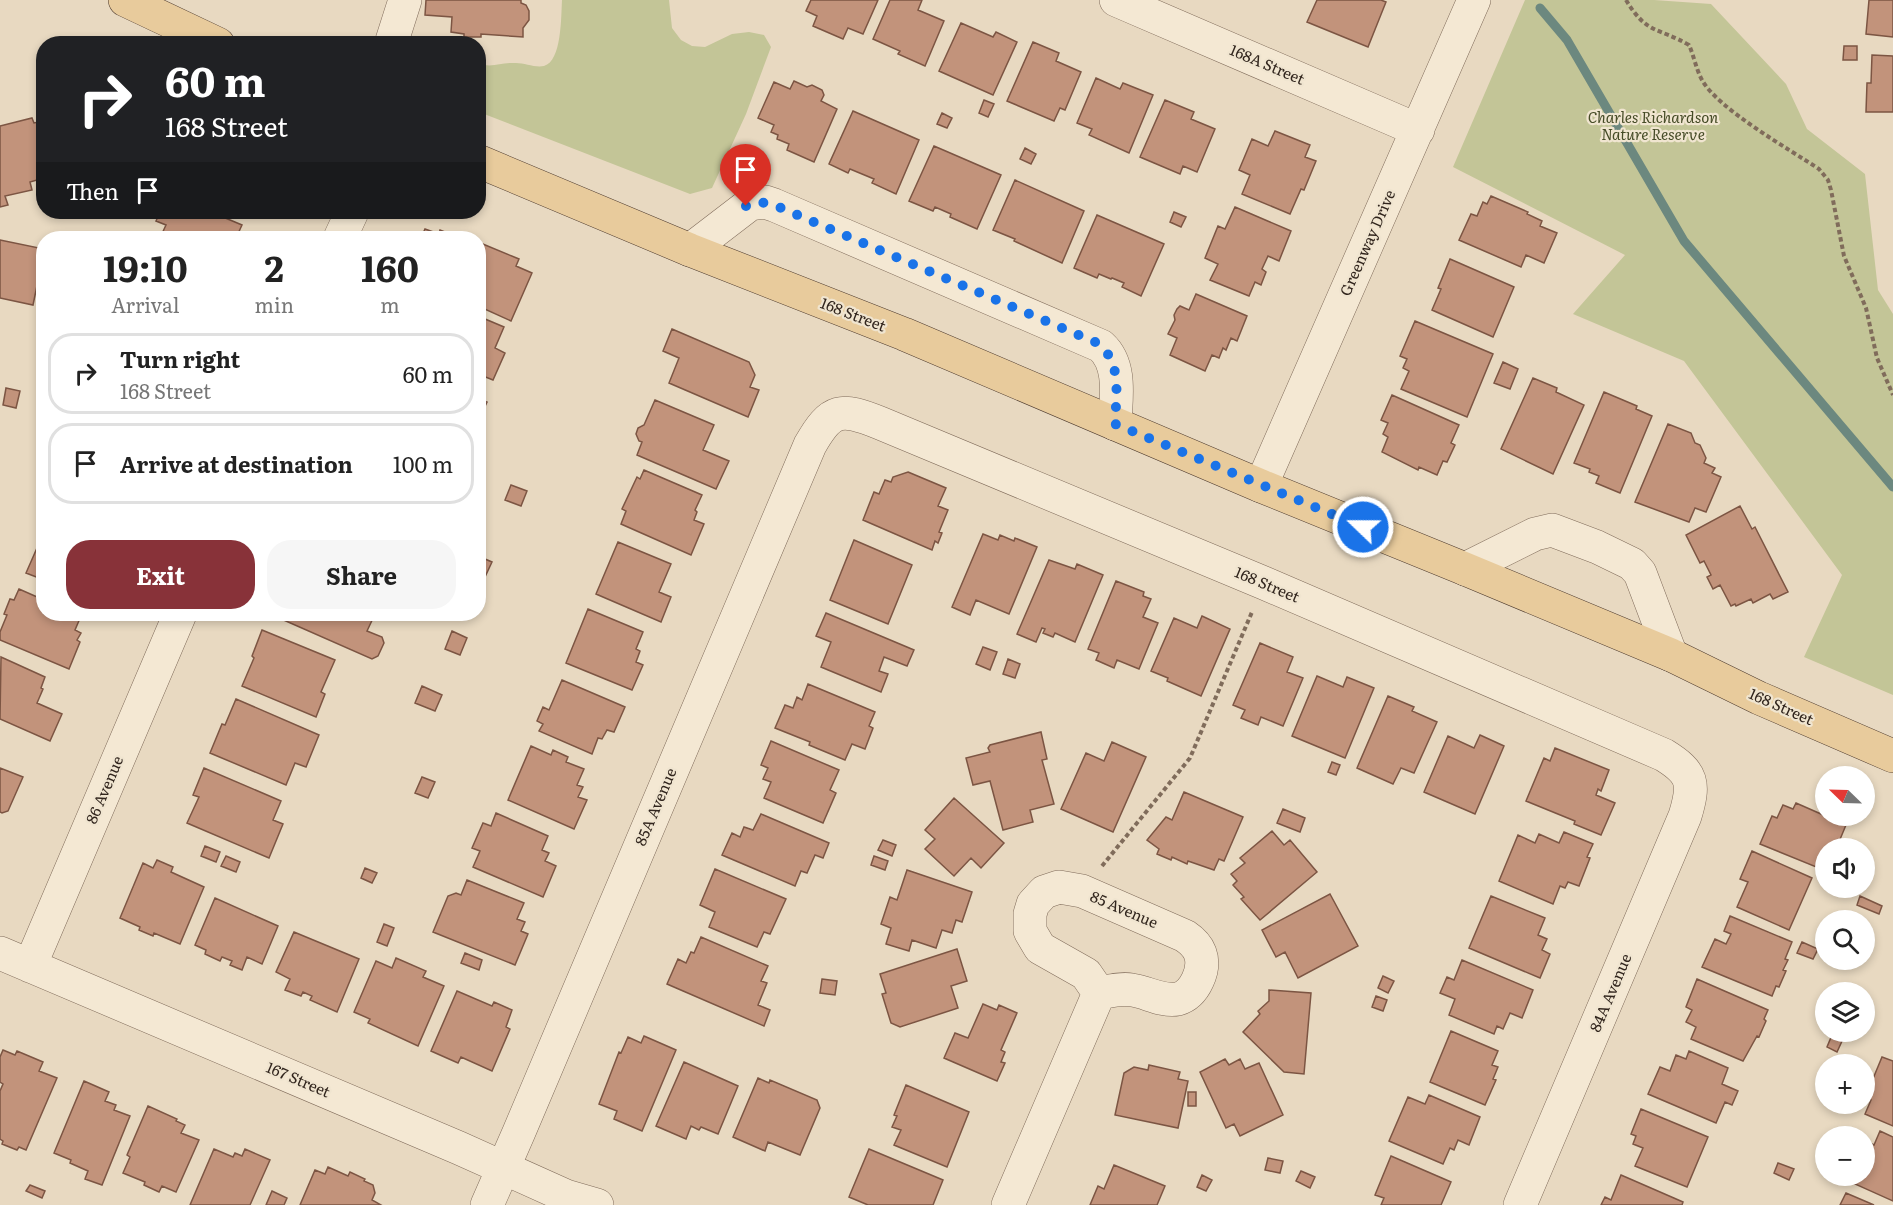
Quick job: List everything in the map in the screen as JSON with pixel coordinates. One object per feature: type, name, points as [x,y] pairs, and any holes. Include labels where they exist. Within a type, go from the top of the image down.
[{"type":"main road","points":[[125,0],[201,36]]},
{"type":"main road","name":"168 Street","points":[[486,164],[690,250],[904,334],[1261,486],[1465,569],[1671,656],[1759,698],[1893,756]]},
{"type":"street","points":[[394,36],[405,0]]},
{"type":"street","name":"168A Street","points":[[1116,0],[1418,129]]},
{"type":"street","name":"Greenway Drive","points":[[1261,486],[1474,0]]},
{"type":"street","points":[[690,250],[750,204],[765,202],[774,205],[1101,346],[1114,364],[1115,424]]},
{"type":"street","name":"168 Street","points":[[834,415],[854,414],[874,420],[1242,574],[1664,755],[1680,765],[1690,778]]},
{"type":"street","name":"85A Avenue","points":[[487,1205],[810,445],[825,422],[834,415]]},
{"type":"street","points":[[1465,569],[1543,531],[1559,532],[1587,543],[1632,564],[1640,573],[1671,656]]},
{"type":"street","name":"86 Avenue","points":[[30,966],[177,621]]},
{"type":"street","name":"84A Avenue","points":[[1520,1205],[1685,816],[1691,796],[1690,778]]},
{"type":"street","name":"85 Avenue","points":[[1059,887],[1082,891],[1185,936],[1201,954],[1197,981],[1189,993],[1184,996],[1163,999],[1129,990],[1099,993],[1086,974],[1040,948],[1034,940],[1030,931],[1030,914],[1033,904],[1044,892],[1059,887]]},
{"type":"street","name":"167 Street","points":[[0,953],[459,1148],[566,1196],[597,1205]]},
{"type":"street","points":[[1008,1205],[1099,993]]},
{"type":"path","points":[[1626,0],[1648,27],[1689,45],[1702,81],[1713,95],[1735,113],[1819,169],[1828,180],[1844,256],[1866,308],[1877,358],[1893,395]]},
{"type":"path","points":[[1100,868],[1190,758],[1255,605]]},
{"type":"green space","points":[[562,0],[669,0],[672,28],[681,40],[692,46],[705,47],[732,34],[749,32],[764,35],[771,47],[746,114],[712,188],[690,194],[486,115],[486,65],[516,63],[544,66],[554,56],[561,27]]},
{"type":"green space","name":"Charles Richardson Nature Reserve","points":[[1525,0],[1654,0],[1711,4],[1786,84],[1807,129],[1865,174],[1878,290],[1893,314],[1893,695],[1804,657],[1842,575],[1684,361],[1573,314],[1625,255],[1453,167]]},
{"type":"building","points":[[426,0],[521,0],[529,11],[529,20],[523,28],[523,37],[481,34],[481,36],[464,36],[464,34],[451,32],[452,17],[425,15]]},
{"type":"building","points":[[811,0],[878,0],[863,34],[848,28],[843,39],[813,26],[817,16],[806,11]]},
{"type":"building","points":[[890,0],[922,0],[918,10],[944,21],[925,66],[873,39]]},
{"type":"building","points":[[1317,0],[1381,0],[1386,2],[1368,47],[1307,22]]},
{"type":"building","points":[[1869,0],[1893,0],[1893,37],[1866,34]]},
{"type":"building","points":[[961,23],[993,37],[996,32],[1017,42],[993,95],[939,71]]},
{"type":"building","points":[[1033,42],[1059,53],[1056,61],[1081,72],[1065,110],[1060,108],[1054,121],[1007,101]]},
{"type":"building","points":[[1844,46],[1857,46],[1857,60],[1843,60]]},
{"type":"building","points":[[1872,55],[1893,56],[1893,112],[1866,112],[1867,83],[1871,83]]},
{"type":"building","points":[[1096,78],[1120,89],[1123,83],[1153,95],[1129,153],[1089,135],[1092,129],[1077,123]]},
{"type":"building","points":[[794,81],[822,90],[824,95],[821,101],[837,109],[814,162],[787,150],[789,144],[777,139],[778,135],[771,132],[774,125],[758,118],[774,82],[790,89]]},
{"type":"building","points":[[984,100],[994,104],[988,117],[979,113]]},
{"type":"building","points":[[1165,100],[1194,112],[1191,119],[1215,129],[1197,172],[1183,166],[1180,174],[1140,157]]},
{"type":"building","points":[[853,111],[919,140],[896,194],[872,183],[874,179],[850,169],[848,173],[829,164]]},
{"type":"building","points":[[942,113],[952,118],[947,128],[937,124]]},
{"type":"building","points":[[32,118],[36,123],[36,180],[30,182],[32,190],[5,196],[8,205],[0,207],[0,126]]},
{"type":"building","points":[[1275,131],[1310,145],[1305,157],[1316,161],[1304,190],[1301,189],[1290,214],[1242,194],[1250,175],[1239,170],[1252,139],[1268,146]]},
{"type":"building","points":[[934,146],[1001,175],[977,229],[950,217],[951,214],[935,207],[933,211],[909,201]]},
{"type":"building","points":[[1025,148],[1036,154],[1031,164],[1020,159]]},
{"type":"building","points":[[1015,180],[1084,211],[1062,263],[993,230]]},
{"type":"building","points":[[1491,196],[1528,212],[1527,214],[1542,221],[1540,226],[1557,233],[1544,263],[1526,255],[1521,267],[1459,240],[1471,214],[1477,216],[1483,202],[1487,204]]},
{"type":"building","points":[[1235,207],[1291,231],[1279,261],[1268,256],[1262,269],[1266,272],[1261,285],[1255,282],[1249,296],[1210,280],[1218,264],[1205,258],[1218,226],[1225,229]]},
{"type":"building","points":[[1174,212],[1186,217],[1181,227],[1170,222]]},
{"type":"building","points":[[1097,215],[1164,244],[1141,296],[1122,287],[1124,283],[1099,274],[1097,278],[1074,268]]},
{"type":"building","points":[[157,219],[228,219],[242,225],[239,231],[163,231],[166,225],[156,221]]},
{"type":"building","points":[[0,240],[36,247],[36,291],[33,305],[0,298]]},
{"type":"building","points":[[486,245],[519,259],[516,266],[532,273],[511,321],[486,310]]},
{"type":"building","points":[[1450,259],[1514,287],[1493,337],[1432,310]]},
{"type":"building","points":[[1196,294],[1247,316],[1237,341],[1231,338],[1226,350],[1223,348],[1219,358],[1212,355],[1205,371],[1170,355],[1177,338],[1168,334],[1175,320],[1174,315],[1180,306],[1189,310]]},
{"type":"building","points":[[486,319],[504,327],[495,348],[505,353],[493,380],[486,377]]},
{"type":"building","points":[[1415,321],[1493,354],[1467,417],[1401,389],[1409,371],[1403,368],[1407,359],[1400,356]]},
{"type":"building","points":[[672,329],[749,362],[755,375],[750,387],[759,390],[748,417],[669,383],[679,358],[663,351]]},
{"type":"building","points":[[1503,362],[1518,369],[1510,389],[1494,383]]},
{"type":"building","points":[[1533,378],[1557,388],[1556,392],[1584,405],[1553,474],[1501,449]]},
{"type":"building","points":[[6,388],[20,391],[16,408],[3,405]]},
{"type":"building","points":[[1604,392],[1637,406],[1636,409],[1652,416],[1620,493],[1596,483],[1599,476],[1589,472],[1590,469],[1574,463]]},
{"type":"building","points":[[1392,395],[1459,425],[1451,443],[1455,445],[1447,462],[1443,461],[1437,475],[1419,467],[1418,470],[1382,452],[1388,437],[1383,434],[1388,423],[1381,420]]},
{"type":"building","points":[[655,400],[714,425],[703,450],[729,461],[716,489],[637,455],[642,442],[636,434],[638,428],[644,425]]},
{"type":"building","points":[[1668,424],[1691,433],[1706,458],[1704,463],[1715,468],[1712,473],[1721,477],[1706,512],[1695,508],[1689,522],[1635,502]]},
{"type":"building","points":[[644,470],[702,495],[695,510],[697,512],[694,520],[704,524],[691,555],[621,524],[626,511],[622,509],[637,477],[640,479]]},
{"type":"building","points":[[908,472],[946,488],[938,506],[948,510],[939,532],[942,533],[938,543],[935,541],[932,550],[863,520],[874,492],[879,494],[885,480],[891,482],[893,477]]},
{"type":"building","points":[[511,485],[527,491],[521,506],[505,500]]},
{"type":"building","points":[[1740,506],[1752,529],[1755,527],[1788,592],[1773,599],[1770,594],[1753,603],[1751,599],[1731,606],[1720,585],[1713,589],[1707,577],[1711,575],[1704,561],[1700,563],[1686,535]]},
{"type":"building","points":[[983,534],[998,540],[1000,535],[1014,541],[1015,538],[1037,547],[1009,614],[976,600],[970,615],[952,607]]},
{"type":"building","points":[[854,540],[912,565],[888,624],[830,600]]},
{"type":"building","points":[[618,542],[671,564],[659,592],[671,597],[661,622],[596,594]]},
{"type":"building","points":[[36,550],[36,577],[26,573]]},
{"type":"building","points":[[486,559],[492,562],[486,575]]},
{"type":"building","points":[[1049,560],[1075,569],[1077,564],[1103,575],[1075,642],[1055,633],[1053,637],[1043,633],[1045,629],[1042,628],[1036,642],[1017,634]]},
{"type":"building","points":[[1116,581],[1144,592],[1143,596],[1151,599],[1143,617],[1158,623],[1139,669],[1117,660],[1114,668],[1096,660],[1099,653],[1088,649]]},
{"type":"building","points":[[19,589],[36,596],[36,621],[79,621],[75,630],[81,633],[77,640],[80,642],[69,669],[0,640],[0,632],[7,615],[4,614],[10,599],[14,600]]},
{"type":"building","points":[[588,609],[643,632],[636,649],[640,651],[636,662],[643,665],[632,690],[566,663]]},
{"type":"building","points":[[826,613],[914,650],[907,666],[884,657],[879,671],[888,674],[881,692],[821,667],[831,642],[816,636]]},
{"type":"building","points":[[1202,616],[1230,629],[1201,696],[1151,671],[1174,618],[1197,628]]},
{"type":"building","points":[[286,621],[372,621],[367,631],[382,637],[384,643],[378,656],[372,659]]},
{"type":"building","points":[[262,630],[335,660],[321,692],[325,694],[316,717],[242,686],[254,658],[252,656]]},
{"type":"building","points":[[452,631],[467,638],[460,655],[445,649]]},
{"type":"building","points":[[1260,643],[1293,657],[1287,672],[1303,678],[1283,726],[1261,717],[1258,725],[1241,718],[1245,710],[1233,705]]},
{"type":"building","points":[[983,647],[997,652],[990,670],[976,664]]},
{"type":"building","points":[[1,657],[45,677],[37,703],[62,714],[50,741],[0,719]]},
{"type":"building","points":[[1008,659],[1020,664],[1015,678],[1003,674]]},
{"type":"building","points":[[1317,676],[1343,687],[1347,677],[1374,688],[1345,758],[1292,736]]},
{"type":"building","points":[[562,680],[625,707],[614,732],[607,730],[602,739],[598,738],[592,754],[539,731],[543,724],[537,721],[543,707],[549,710]]},
{"type":"building","points":[[808,684],[875,712],[869,726],[873,728],[865,749],[852,744],[845,760],[809,745],[810,742],[775,728],[785,705],[793,708],[797,697],[802,700]]},
{"type":"building","points":[[422,686],[442,695],[435,711],[415,703]]},
{"type":"building","points":[[1388,696],[1414,707],[1412,711],[1437,722],[1414,773],[1401,768],[1393,784],[1357,768]]},
{"type":"building","points":[[236,699],[319,735],[306,767],[295,763],[286,785],[210,753]]},
{"type":"building","points":[[1041,732],[1047,759],[1042,760],[1054,804],[1030,810],[1033,822],[1003,830],[990,781],[973,785],[966,758],[990,752],[988,748],[990,745]]},
{"type":"building","points":[[1480,735],[1504,746],[1475,814],[1424,792],[1448,736],[1474,748]]},
{"type":"building","points":[[771,741],[839,770],[830,790],[836,793],[823,823],[764,798],[771,782],[763,779],[768,768],[761,765]]},
{"type":"building","points":[[1112,742],[1146,757],[1113,832],[1061,809],[1086,753],[1104,761]]},
{"type":"building","points":[[531,746],[551,755],[553,750],[568,757],[566,762],[584,769],[577,785],[583,787],[578,797],[587,800],[574,829],[508,800]]},
{"type":"building","points":[[1555,748],[1609,770],[1601,791],[1598,789],[1596,795],[1615,803],[1601,835],[1574,824],[1575,821],[1526,801],[1544,758],[1550,761]]},
{"type":"building","points":[[1332,762],[1340,765],[1336,775],[1328,772]]},
{"type":"building","points":[[0,768],[23,777],[8,811],[2,813],[0,812]]},
{"type":"building","points":[[204,768],[281,801],[273,820],[283,824],[269,858],[187,823],[199,797],[193,795]]},
{"type":"building","points":[[422,777],[435,782],[428,798],[415,793]]},
{"type":"building","points":[[1184,792],[1243,817],[1224,861],[1219,859],[1214,870],[1188,861],[1187,864],[1172,857],[1171,860],[1157,854],[1159,849],[1147,840],[1166,817],[1172,820]]},
{"type":"building","points":[[954,798],[1004,843],[981,868],[971,858],[954,876],[925,849],[935,839],[925,830]]},
{"type":"building","points":[[1796,803],[1815,811],[1815,826],[1846,826],[1841,838],[1815,838],[1815,866],[1760,844],[1772,816],[1777,818],[1783,805],[1793,809]]},
{"type":"building","points":[[1283,809],[1305,818],[1300,832],[1277,823]]},
{"type":"building","points":[[496,813],[548,836],[542,850],[549,853],[545,861],[556,866],[543,897],[473,867],[480,851],[472,848],[483,823],[491,826]]},
{"type":"building","points":[[761,814],[829,843],[823,858],[815,855],[807,873],[801,871],[795,886],[722,855],[732,833],[740,837],[744,827],[753,830]]},
{"type":"building","points":[[1272,831],[1284,845],[1290,840],[1317,872],[1260,920],[1241,899],[1244,897],[1233,885],[1237,881],[1231,874],[1245,863],[1240,858]]},
{"type":"building","points":[[1564,832],[1593,844],[1579,886],[1568,882],[1565,888],[1560,886],[1553,904],[1499,881],[1518,835],[1535,843],[1539,834],[1559,843]]},
{"type":"building","points":[[883,840],[896,845],[892,856],[878,850]]},
{"type":"building","points":[[205,846],[220,852],[216,862],[201,856]]},
{"type":"building","points":[[1752,851],[1812,878],[1789,930],[1737,907],[1748,882],[1740,879]]},
{"type":"building","points":[[226,856],[240,862],[236,872],[221,866]]},
{"type":"building","points":[[874,856],[888,861],[885,870],[871,865]]},
{"type":"building","points":[[157,860],[173,867],[171,872],[204,887],[180,944],[154,933],[153,936],[139,930],[140,927],[120,918],[143,863],[153,868]]},
{"type":"building","points":[[365,868],[377,873],[372,883],[361,878]]},
{"type":"building","points":[[715,869],[786,899],[770,934],[764,932],[757,947],[709,927],[715,912],[700,905]]},
{"type":"building","points":[[907,870],[972,892],[962,922],[956,920],[952,933],[942,930],[936,948],[912,940],[909,951],[886,944],[891,928],[881,924],[890,897],[897,900]]},
{"type":"building","points":[[467,880],[524,903],[517,919],[525,922],[521,931],[528,934],[515,965],[433,932],[448,896],[456,893],[461,895]]},
{"type":"building","points":[[1330,894],[1358,946],[1298,978],[1285,952],[1276,957],[1262,930]]},
{"type":"building","points":[[1491,896],[1545,918],[1538,935],[1547,939],[1542,950],[1550,954],[1540,978],[1469,948]]},
{"type":"building","points":[[215,898],[278,926],[262,964],[247,957],[242,970],[230,965],[232,961],[222,957],[220,961],[205,954],[206,950],[195,945]]},
{"type":"building","points":[[1859,898],[1864,898],[1882,906],[1879,914],[1875,910],[1857,905]]},
{"type":"building","points":[[1730,916],[1792,942],[1785,959],[1788,960],[1783,970],[1786,971],[1772,996],[1702,967],[1715,939],[1726,944],[1731,934],[1724,931]]},
{"type":"building","points":[[384,924],[394,928],[387,946],[377,942]]},
{"type":"building","points":[[294,932],[359,959],[337,1012],[310,1000],[312,996],[303,992],[301,996],[285,990],[290,979],[276,972]]},
{"type":"building","points":[[701,937],[768,966],[761,981],[767,983],[758,1005],[770,1010],[764,1026],[667,984],[678,959],[686,963],[691,952],[694,953]]},
{"type":"building","points":[[1802,942],[1815,948],[1813,959],[1797,953]]},
{"type":"building","points":[[957,949],[967,981],[951,986],[958,1008],[900,1027],[891,1023],[882,994],[886,993],[880,974]]},
{"type":"building","points":[[465,953],[482,960],[479,970],[461,963]]},
{"type":"building","points":[[396,958],[426,971],[423,977],[444,986],[418,1046],[368,1023],[370,1019],[354,1012],[376,961],[392,968]]},
{"type":"building","points":[[1462,960],[1533,990],[1522,1018],[1510,1013],[1503,1029],[1497,1026],[1494,1034],[1449,1015],[1455,999],[1440,993],[1447,977],[1454,980]]},
{"type":"building","points":[[1383,976],[1394,981],[1388,993],[1378,988]]},
{"type":"building","points":[[822,979],[837,981],[835,995],[820,993]]},
{"type":"building","points":[[1697,979],[1768,1010],[1759,1037],[1757,1036],[1743,1061],[1691,1039],[1696,1027],[1686,1022],[1692,1010],[1686,1007]]},
{"type":"building","points":[[1269,990],[1311,993],[1304,1074],[1284,1072],[1243,1032],[1260,1014],[1258,1011],[1269,1001]]},
{"type":"building","points":[[457,991],[492,1006],[494,1002],[512,1010],[506,1027],[510,1029],[492,1071],[461,1057],[458,1063],[431,1051]]},
{"type":"building","points":[[1376,996],[1387,1000],[1383,1011],[1372,1007]]},
{"type":"building","points":[[983,1004],[997,1010],[999,1005],[1017,1013],[1001,1050],[1005,1052],[1001,1062],[1005,1063],[997,1081],[944,1058],[955,1033],[968,1038]]},
{"type":"building","points":[[1451,1031],[1498,1051],[1492,1065],[1498,1067],[1493,1079],[1496,1080],[1485,1105],[1430,1082]]},
{"type":"building","points":[[644,1036],[676,1050],[642,1131],[614,1119],[617,1111],[599,1104],[619,1052],[621,1053],[628,1037],[641,1043]]},
{"type":"building","points":[[1829,1042],[1842,1042],[1837,1052],[1827,1047]]},
{"type":"building","points":[[3,1050],[15,1055],[17,1051],[43,1062],[39,1071],[57,1078],[26,1150],[19,1147],[17,1150],[2,1144],[3,1141],[0,1139],[0,1091],[3,1084],[0,1082],[0,1057]]},
{"type":"building","points":[[1689,1051],[1728,1068],[1722,1084],[1738,1091],[1732,1105],[1725,1102],[1716,1123],[1648,1094],[1660,1067],[1670,1071],[1676,1055],[1686,1059]]},
{"type":"building","points":[[1882,1057],[1893,1061],[1893,1126],[1865,1114],[1875,1114],[1875,1074]]},
{"type":"building","points":[[1225,1059],[1229,1065],[1240,1059],[1245,1069],[1259,1063],[1283,1115],[1240,1136],[1234,1124],[1226,1128],[1200,1072]]},
{"type":"building","points":[[684,1062],[738,1086],[718,1134],[701,1127],[699,1130],[691,1126],[686,1139],[656,1126]]},
{"type":"building","points":[[1149,1065],[1180,1072],[1178,1079],[1188,1081],[1178,1128],[1115,1115],[1124,1073],[1134,1067],[1148,1070]]},
{"type":"building","points":[[758,1078],[769,1083],[770,1080],[817,1100],[820,1108],[800,1155],[768,1142],[765,1151],[733,1137]]},
{"type":"building","points":[[84,1081],[109,1092],[105,1101],[116,1105],[114,1110],[130,1116],[102,1185],[85,1179],[88,1171],[54,1153]]},
{"type":"building","points":[[906,1085],[969,1112],[947,1167],[894,1145],[901,1130],[892,1127],[897,1116],[894,1115]]},
{"type":"building","points":[[1188,1092],[1196,1092],[1196,1106],[1188,1106]]},
{"type":"building","points":[[1429,1095],[1480,1117],[1469,1145],[1458,1140],[1454,1150],[1450,1148],[1443,1164],[1389,1141],[1408,1097],[1425,1104]]},
{"type":"building","points":[[148,1106],[177,1119],[176,1121],[185,1125],[181,1133],[199,1140],[176,1192],[162,1186],[159,1192],[144,1185],[145,1182],[123,1173],[130,1157],[127,1155]]},
{"type":"building","points":[[1641,1109],[1708,1137],[1687,1187],[1635,1166],[1643,1148],[1633,1144],[1636,1136],[1631,1134]]},
{"type":"building","points":[[1880,1131],[1893,1137],[1893,1201],[1859,1186],[1875,1186],[1875,1143]]},
{"type":"building","points":[[214,1149],[233,1157],[235,1153],[242,1156],[245,1149],[270,1160],[250,1205],[190,1205]]},
{"type":"building","points":[[869,1149],[943,1180],[933,1205],[868,1205],[849,1197]]},
{"type":"building","points":[[1391,1156],[1451,1182],[1441,1205],[1381,1205],[1384,1198],[1375,1195]]},
{"type":"building","points":[[1268,1158],[1283,1161],[1280,1173],[1265,1170]]},
{"type":"building","points":[[1778,1163],[1794,1169],[1789,1180],[1774,1173]]},
{"type":"building","points":[[1114,1165],[1165,1186],[1157,1205],[1090,1205],[1098,1186],[1104,1189]]},
{"type":"building","points":[[328,1167],[348,1176],[350,1172],[365,1179],[364,1181],[373,1185],[375,1193],[372,1200],[381,1205],[300,1205],[315,1170],[325,1174]]},
{"type":"building","points":[[1301,1171],[1315,1177],[1310,1188],[1296,1181]]},
{"type":"building","points":[[1202,1175],[1212,1180],[1206,1191],[1197,1187]]},
{"type":"building","points":[[1621,1175],[1683,1202],[1682,1205],[1601,1205],[1605,1197],[1611,1200]]},
{"type":"building","points":[[30,1185],[45,1191],[42,1198],[26,1191]]},
{"type":"building","points":[[272,1191],[287,1198],[284,1205],[266,1205]]},
{"type":"building","points":[[1846,1193],[1874,1205],[1840,1205]]},
{"type":"waterway","points":[[1540,8],[1567,40],[1684,241],[1893,487]]},
{"type":"route","points":[[746,206],[755,202],[774,205],[1095,342],[1107,351],[1114,364],[1115,424],[1363,527]]}]
